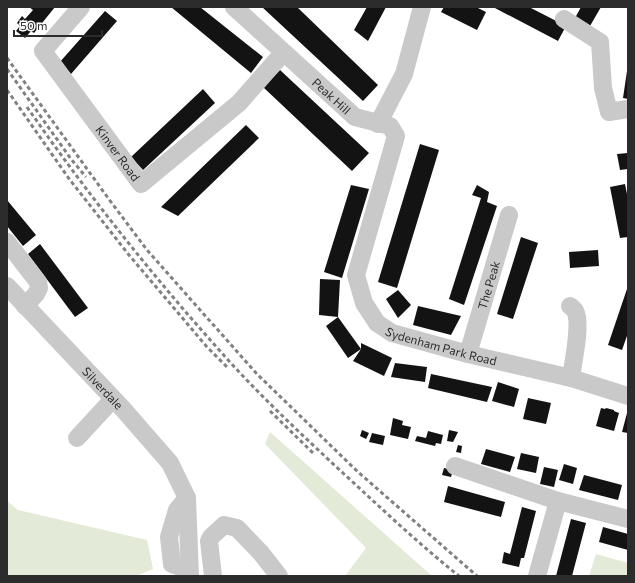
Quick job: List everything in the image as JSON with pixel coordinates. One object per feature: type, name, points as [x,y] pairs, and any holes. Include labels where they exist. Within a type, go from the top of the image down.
[{"type":"street","name":"Kinver Road","points":[[81,7],[44,51],[141,184],[239,103],[283,52]]},
{"type":"street","name":"Peak Hill","points":[[234,7],[355,117],[378,124]]},
{"type":"street","points":[[378,124],[404,74],[422,7]]},
{"type":"street","points":[[564,19],[600,42],[603,88],[609,112],[628,109]]},
{"type":"street","name":"Sydenham Park Road","points":[[378,124],[390,126],[396,136],[356,275],[364,303],[377,323],[392,333],[468,354],[571,378],[628,396]]},
{"type":"street","name":"The Peak","points":[[468,354],[509,216]]},
{"type":"street","points":[[7,242],[38,282],[39,288],[36,294],[26,306]]},
{"type":"street","name":"Silverdale","points":[[7,287],[113,399],[170,463],[188,498],[190,573]]},
{"type":"street","points":[[570,306],[576,311],[578,318],[571,378]]},
{"type":"street","points":[[77,438],[113,399]]},
{"type":"street","points":[[455,466],[558,501],[628,518]]},
{"type":"street","points":[[537,576],[558,501]]},
{"type":"street","points":[[213,576],[209,541],[211,537],[224,525],[237,528],[279,576]]},
{"type":"green space","points":[[270,432],[432,576],[345,576],[366,548],[265,444]]},
{"type":"green space","points":[[7,501],[18,510],[147,540],[153,569],[136,576],[7,576]]},
{"type":"green space","points":[[596,554],[628,563],[628,576],[589,576]]},
{"type":"building","points":[[29,7],[55,7],[34,33],[31,31],[25,38],[16,31],[20,26],[17,23],[22,16],[25,19],[33,10]]},
{"type":"building","points":[[171,7],[200,7],[263,57],[251,73]]},
{"type":"building","points":[[262,7],[297,7],[378,85],[363,101]]},
{"type":"building","points":[[367,7],[386,7],[368,41],[354,30]]},
{"type":"building","points":[[444,7],[476,7],[486,12],[477,30],[441,12]]},
{"type":"building","points":[[493,7],[529,7],[566,26],[558,41]]},
{"type":"building","points":[[581,7],[601,7],[590,26],[575,18]]},
{"type":"building","points":[[105,11],[117,21],[71,74],[59,63]]},
{"type":"building","points":[[280,70],[369,153],[352,171],[263,87]]},
{"type":"building","points":[[628,71],[628,99],[623,98]]},
{"type":"building","points":[[203,89],[215,103],[143,170],[131,157]]},
{"type":"building","points":[[246,125],[259,138],[178,216],[161,207]]},
{"type":"building","points":[[420,144],[439,150],[397,288],[378,282]]},
{"type":"building","points":[[628,153],[628,169],[620,170],[617,154]]},
{"type":"building","points":[[625,184],[628,199],[628,237],[620,238],[610,187]]},
{"type":"building","points":[[351,185],[369,189],[342,278],[324,272]]},
{"type":"building","points":[[477,185],[489,192],[487,202],[497,206],[464,305],[449,299],[481,198],[472,195]]},
{"type":"building","points":[[7,200],[36,235],[23,246],[7,226]]},
{"type":"building","points":[[521,237],[538,243],[513,319],[497,314]]},
{"type":"building","points":[[40,244],[88,308],[75,317],[28,254]]},
{"type":"building","points":[[598,250],[599,266],[570,268],[569,252]]},
{"type":"building","points":[[320,279],[340,280],[338,317],[319,315]]},
{"type":"building","points":[[628,286],[628,333],[622,350],[608,345]]},
{"type":"building","points":[[398,290],[411,305],[398,318],[386,299]]},
{"type":"building","points":[[418,306],[461,316],[451,335],[413,325]]},
{"type":"building","points":[[338,317],[361,349],[348,358],[326,326]]},
{"type":"building","points":[[361,343],[392,358],[384,376],[353,361],[361,349]]},
{"type":"building","points":[[395,363],[427,367],[425,382],[391,377]]},
{"type":"building","points":[[431,374],[492,387],[487,402],[428,388]]},
{"type":"building","points":[[498,382],[519,389],[514,407],[492,401]]},
{"type":"building","points":[[528,398],[551,403],[546,424],[523,419]]},
{"type":"building","points":[[601,408],[614,410],[619,413],[614,431],[596,426]]},
{"type":"building","points":[[627,413],[628,414],[628,433],[622,432]]},
{"type":"building","points":[[393,418],[403,421],[402,425],[411,427],[408,439],[390,435]]},
{"type":"building","points":[[362,430],[369,433],[366,439],[360,436]]},
{"type":"building","points":[[449,430],[458,432],[453,442],[447,441]]},
{"type":"building","points":[[428,431],[443,435],[441,444],[436,443],[435,446],[415,441],[417,436],[426,438]]},
{"type":"building","points":[[372,433],[385,436],[383,445],[369,442]]},
{"type":"building","points":[[458,445],[462,446],[461,453],[456,452]]},
{"type":"building","points":[[486,449],[515,457],[510,472],[481,464]]},
{"type":"building","points":[[521,453],[539,457],[536,473],[517,469]]},
{"type":"building","points":[[564,464],[577,468],[573,484],[559,480]]},
{"type":"building","points":[[544,467],[558,470],[554,487],[540,484]]},
{"type":"building","points":[[444,468],[453,470],[451,477],[442,475]]},
{"type":"building","points":[[584,475],[622,485],[618,500],[579,490]]},
{"type":"building","points":[[448,486],[505,502],[501,517],[444,502]]},
{"type":"building","points":[[522,507],[536,511],[524,558],[521,558],[519,567],[502,563],[504,552],[510,554]]},
{"type":"building","points":[[571,519],[586,523],[572,576],[556,576]]},
{"type":"building","points":[[603,527],[628,534],[628,550],[599,542]]},
{"type":"railway","points":[[7,58],[147,250],[256,373],[358,472],[477,576]]},
{"type":"railway","points":[[7,69],[71,159],[86,177]]},
{"type":"railway","points":[[7,90],[70,180],[129,255],[207,347],[228,368]]},
{"type":"railway","points":[[27,107],[72,170],[120,232],[194,322],[235,367],[280,414],[344,474],[415,539],[459,576]]},
{"type":"railway","points":[[270,411],[313,453]]}]
